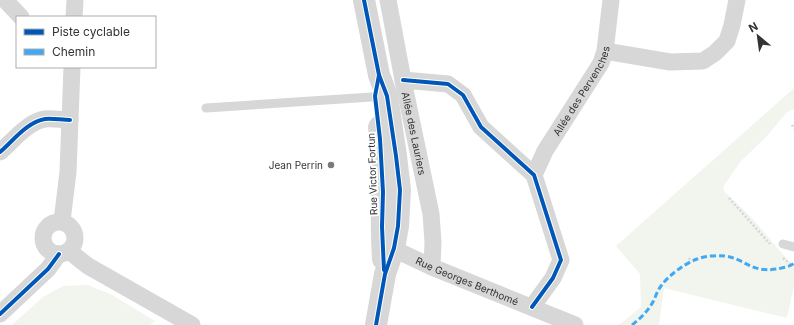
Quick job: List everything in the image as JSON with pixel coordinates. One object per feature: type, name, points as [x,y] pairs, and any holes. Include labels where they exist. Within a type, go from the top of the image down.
[{"type":"street","points":[[5,0],[19,16]]},
{"type":"street","points":[[74,16],[75,0]]},
{"type":"street","name":"Rue Victor Fortun","points":[[364,0],[379,75],[381,96],[380,138],[382,192],[388,246],[385,274],[376,325]]},
{"type":"street","name":"Allée des Lauriers","points":[[388,0],[431,214],[433,242],[432,267]]},
{"type":"street","name":"Allée des Pervenches","points":[[534,175],[545,151],[601,63],[605,51],[610,0]]},
{"type":"street","points":[[605,51],[670,62],[703,61],[715,53],[727,40],[732,25],[737,0]]},
{"type":"street","points":[[62,221],[68,172],[72,68]]},
{"type":"street","points":[[403,80],[448,84],[463,95],[482,127],[534,175],[561,260],[553,278],[532,307]]},
{"type":"street","points":[[0,152],[23,131],[38,121],[46,119],[70,120]]},
{"type":"street","points":[[0,314],[48,269],[64,253],[75,242],[75,233],[70,225],[62,221],[54,222],[47,226],[42,235],[44,246],[51,252],[64,253],[192,325]]},
{"type":"street","name":"Rue Georges Berthomé","points":[[388,246],[432,267],[575,325]]},
{"type":"lane","points":[[206,108],[381,96]]},
{"type":"lane","points":[[779,247],[794,247]]},
{"type":"path","points":[[792,125],[794,129]]},
{"type":"path","points":[[729,198],[779,247]]},
{"type":"path","points":[[781,255],[792,265]]},
{"type":"path","points":[[689,258],[691,262]]},
{"type":"shaded area","points":[[794,88],[794,109],[787,112],[767,136],[740,162],[723,187],[725,192],[751,217],[794,267],[794,285],[787,318],[664,288],[659,325],[619,325],[641,307],[640,274],[616,246]]},
{"type":"shaded area","points":[[88,285],[112,295],[155,321],[150,325],[12,325],[43,297],[63,286]]},
{"type":"marked path","points":[[632,325],[642,317],[652,304],[664,282],[682,267],[697,259],[711,256],[725,256],[760,269],[768,270],[786,267],[794,263]]},
{"type":"cycle path","points":[[364,0],[379,75],[387,96],[400,190],[398,226],[394,248],[385,274],[376,325]]},
{"type":"cycle path","points":[[379,75],[375,96],[380,139],[383,192],[382,227],[384,270]]},
{"type":"cycle path","points":[[403,80],[448,84],[463,95],[481,127],[534,175],[561,260],[553,278],[532,307]]},
{"type":"cycle path","points":[[0,152],[21,132],[38,121],[45,119],[70,120]]},
{"type":"cycle path","points":[[0,314],[48,269],[59,254]]},
{"type":"place","name":"Jean Perrin","points":[[331,165]]}]
